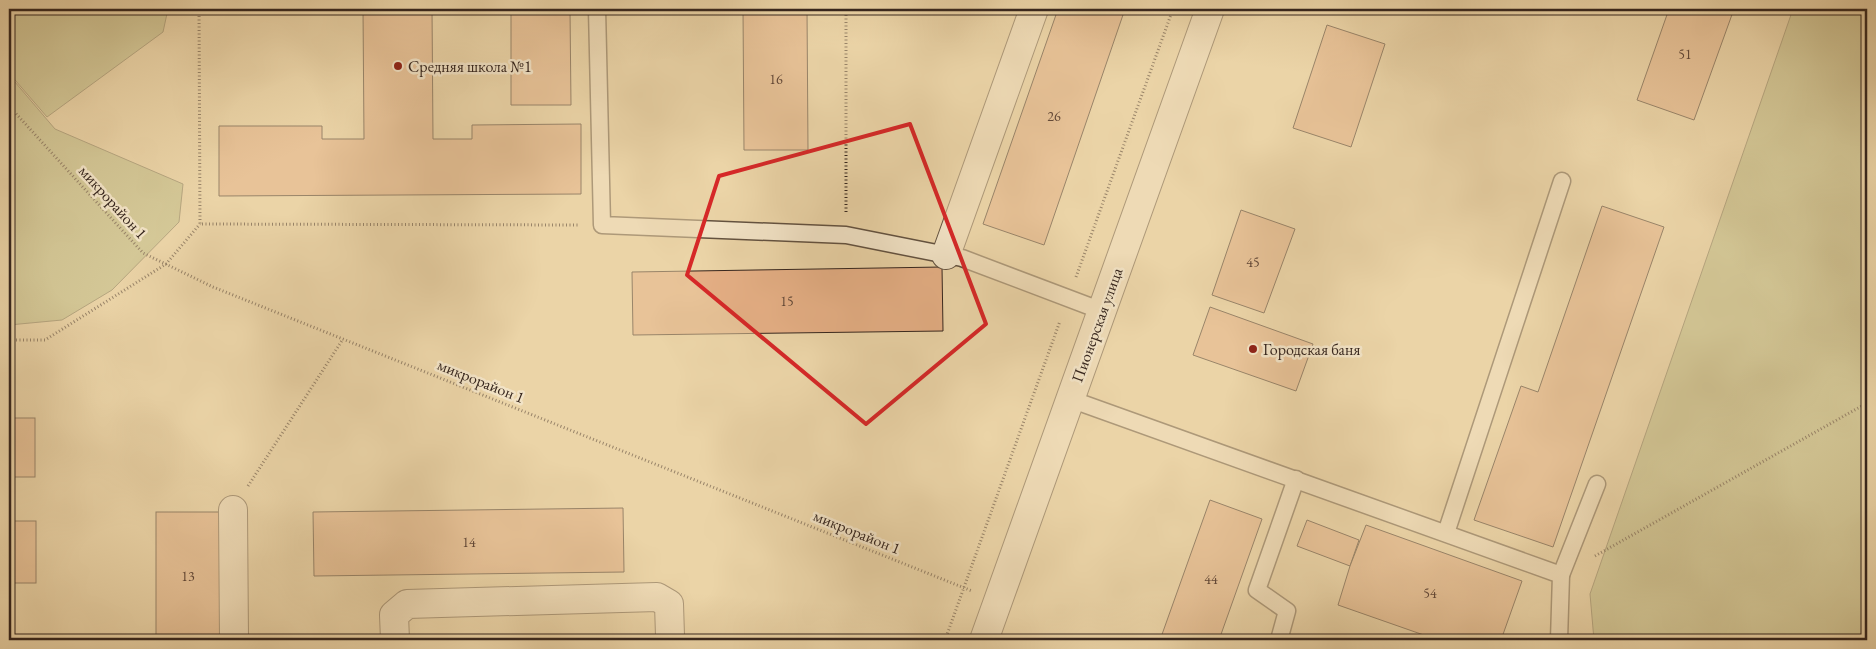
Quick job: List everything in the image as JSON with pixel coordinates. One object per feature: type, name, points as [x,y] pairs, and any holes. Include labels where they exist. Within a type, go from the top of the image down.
[{"type":"street","points":[[946,255],[1034,9]]},
{"type":"street","name":"Пионерская улица","points":[[984,640],[1210,9]]},
{"type":"street","points":[[233,510],[234,640]]},
{"type":"street","points":[[395,640],[394,615],[407,604],[657,598],[669,604],[670,636]]},
{"type":"lane","points":[[597,9],[602,225],[846,235],[962,258],[1102,312]]},
{"type":"lane","points":[[1446,533],[1562,181]]},
{"type":"lane","points":[[1070,399],[1561,574]]},
{"type":"lane","points":[[1279,640],[1287,611],[1257,590],[1296,479]]},
{"type":"lane","points":[[1559,640],[1561,574],[1597,484]]},
{"type":"path","points":[[9,340],[45,340],[166,264],[200,224],[199,9]]},
{"type":"path","points":[[846,9],[846,235]]},
{"type":"path","points":[[945,640],[1173,9]]},
{"type":"path","name":"микрорайон 1","points":[[9,106],[144,253],[213,286],[998,602]]},
{"type":"path","points":[[200,224],[602,225]]},
{"type":"path","points":[[233,510],[343,339]]},
{"type":"path","points":[[1561,574],[1867,403]]},
{"type":"highlighted area","points":[[910,124],[986,324],[866,424],[687,275],[719,176]]},
{"type":"green space","points":[[9,9],[168,9],[163,32],[47,117],[9,73]]},
{"type":"green space","points":[[1793,9],[1867,9],[1867,640],[1594,640],[1590,594]]},
{"type":"green space","points":[[9,75],[55,129],[183,184],[179,222],[112,290],[62,320],[9,325]]},
{"type":"building","name":"Средняя школа №1","points":[[363,9],[432,9],[433,139],[472,139],[472,125],[581,124],[581,194],[219,196],[219,126],[322,126],[322,139],[364,139]]},
{"type":"building","points":[[743,9],[807,9],[808,150],[744,150]]},
{"type":"building","points":[[1058,9],[1125,9],[1044,245],[983,224]]},
{"type":"building","points":[[1669,9],[1734,9],[1694,120],[1637,100]]},
{"type":"building","points":[[570,11],[571,105],[511,105],[511,12]]},
{"type":"building","points":[[1327,25],[1385,44],[1351,147],[1293,128]]},
{"type":"building","points":[[1602,206],[1664,227],[1553,547],[1474,520],[1521,386],[1538,392]]},
{"type":"building","points":[[1241,210],[1295,229],[1264,313],[1212,295]]},
{"type":"building","points":[[942,267],[943,331],[633,335],[632,272]]},
{"type":"building","name":"Городская баня","points":[[1210,307],[1313,344],[1296,391],[1193,355]]},
{"type":"building","points":[[9,418],[35,418],[35,477],[9,477]]},
{"type":"building","points":[[1210,500],[1262,519],[1219,640],[1160,640]]},
{"type":"building","points":[[623,508],[624,572],[314,576],[313,512]]},
{"type":"building","points":[[156,512],[220,512],[220,640],[156,640]]},
{"type":"building","points":[[1307,520],[1359,540],[1350,566],[1297,546]]},
{"type":"building","points":[[9,521],[36,521],[36,583],[9,583]]},
{"type":"building","points":[[1366,525],[1522,581],[1501,640],[1438,640],[1338,605],[1350,566]]},
{"type":"place","name":"Средняя школа №1","points":[[398,66]]},
{"type":"place","name":"Городская баня","points":[[1253,349]]}]
